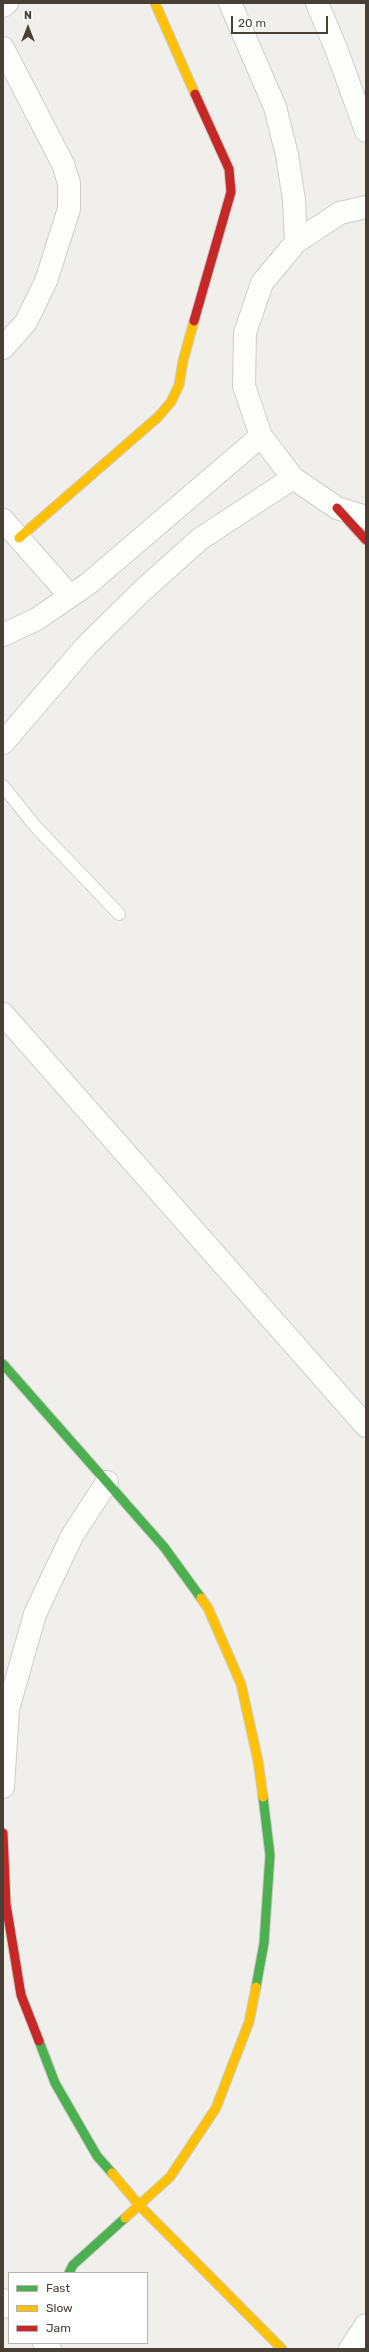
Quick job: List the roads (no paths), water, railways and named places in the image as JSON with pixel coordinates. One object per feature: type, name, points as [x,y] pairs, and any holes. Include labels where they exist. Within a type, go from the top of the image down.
[{"type":"street","points":[[3,6],[6,3]]},
{"type":"street","points":[[19,538],[158,417],[171,402],[179,384],[183,361],[231,192],[229,169],[156,3]]},
{"type":"street","points":[[230,3],[275,107],[288,162],[294,200],[296,242]]},
{"type":"street","points":[[316,3],[337,51],[366,131]]},
{"type":"street","points":[[3,48],[63,164],[68,183],[68,209],[46,281],[26,322],[3,348]]},
{"type":"street","points":[[366,207],[340,213],[296,242],[262,283],[245,333],[244,386],[261,436],[293,478],[337,508],[366,540]]},
{"type":"street","points":[[3,635],[37,619],[88,584],[261,436]]},
{"type":"street","points":[[3,743],[86,646],[142,591],[200,539],[293,478]]},
{"type":"street","points":[[337,508],[366,517]]},
{"type":"street","points":[[3,520],[70,596]]},
{"type":"street","points":[[7,1028],[366,1426]]},
{"type":"street","points":[[3,1364],[164,1546],[208,1608],[241,1684],[258,1761],[270,1855],[264,1943],[248,2022],[216,2108],[170,2177],[73,2264],[69,2272]]},
{"type":"street","points":[[3,1787],[8,1708],[35,1614],[72,1536],[107,1482]]},
{"type":"street","points":[[3,1833],[6,1904],[21,1995],[55,2083],[97,2156],[139,2205],[282,2349]]},
{"type":"street","points":[[350,2349],[366,2325]]},
{"type":"lane","points":[[3,786],[35,826],[118,914]]}]
